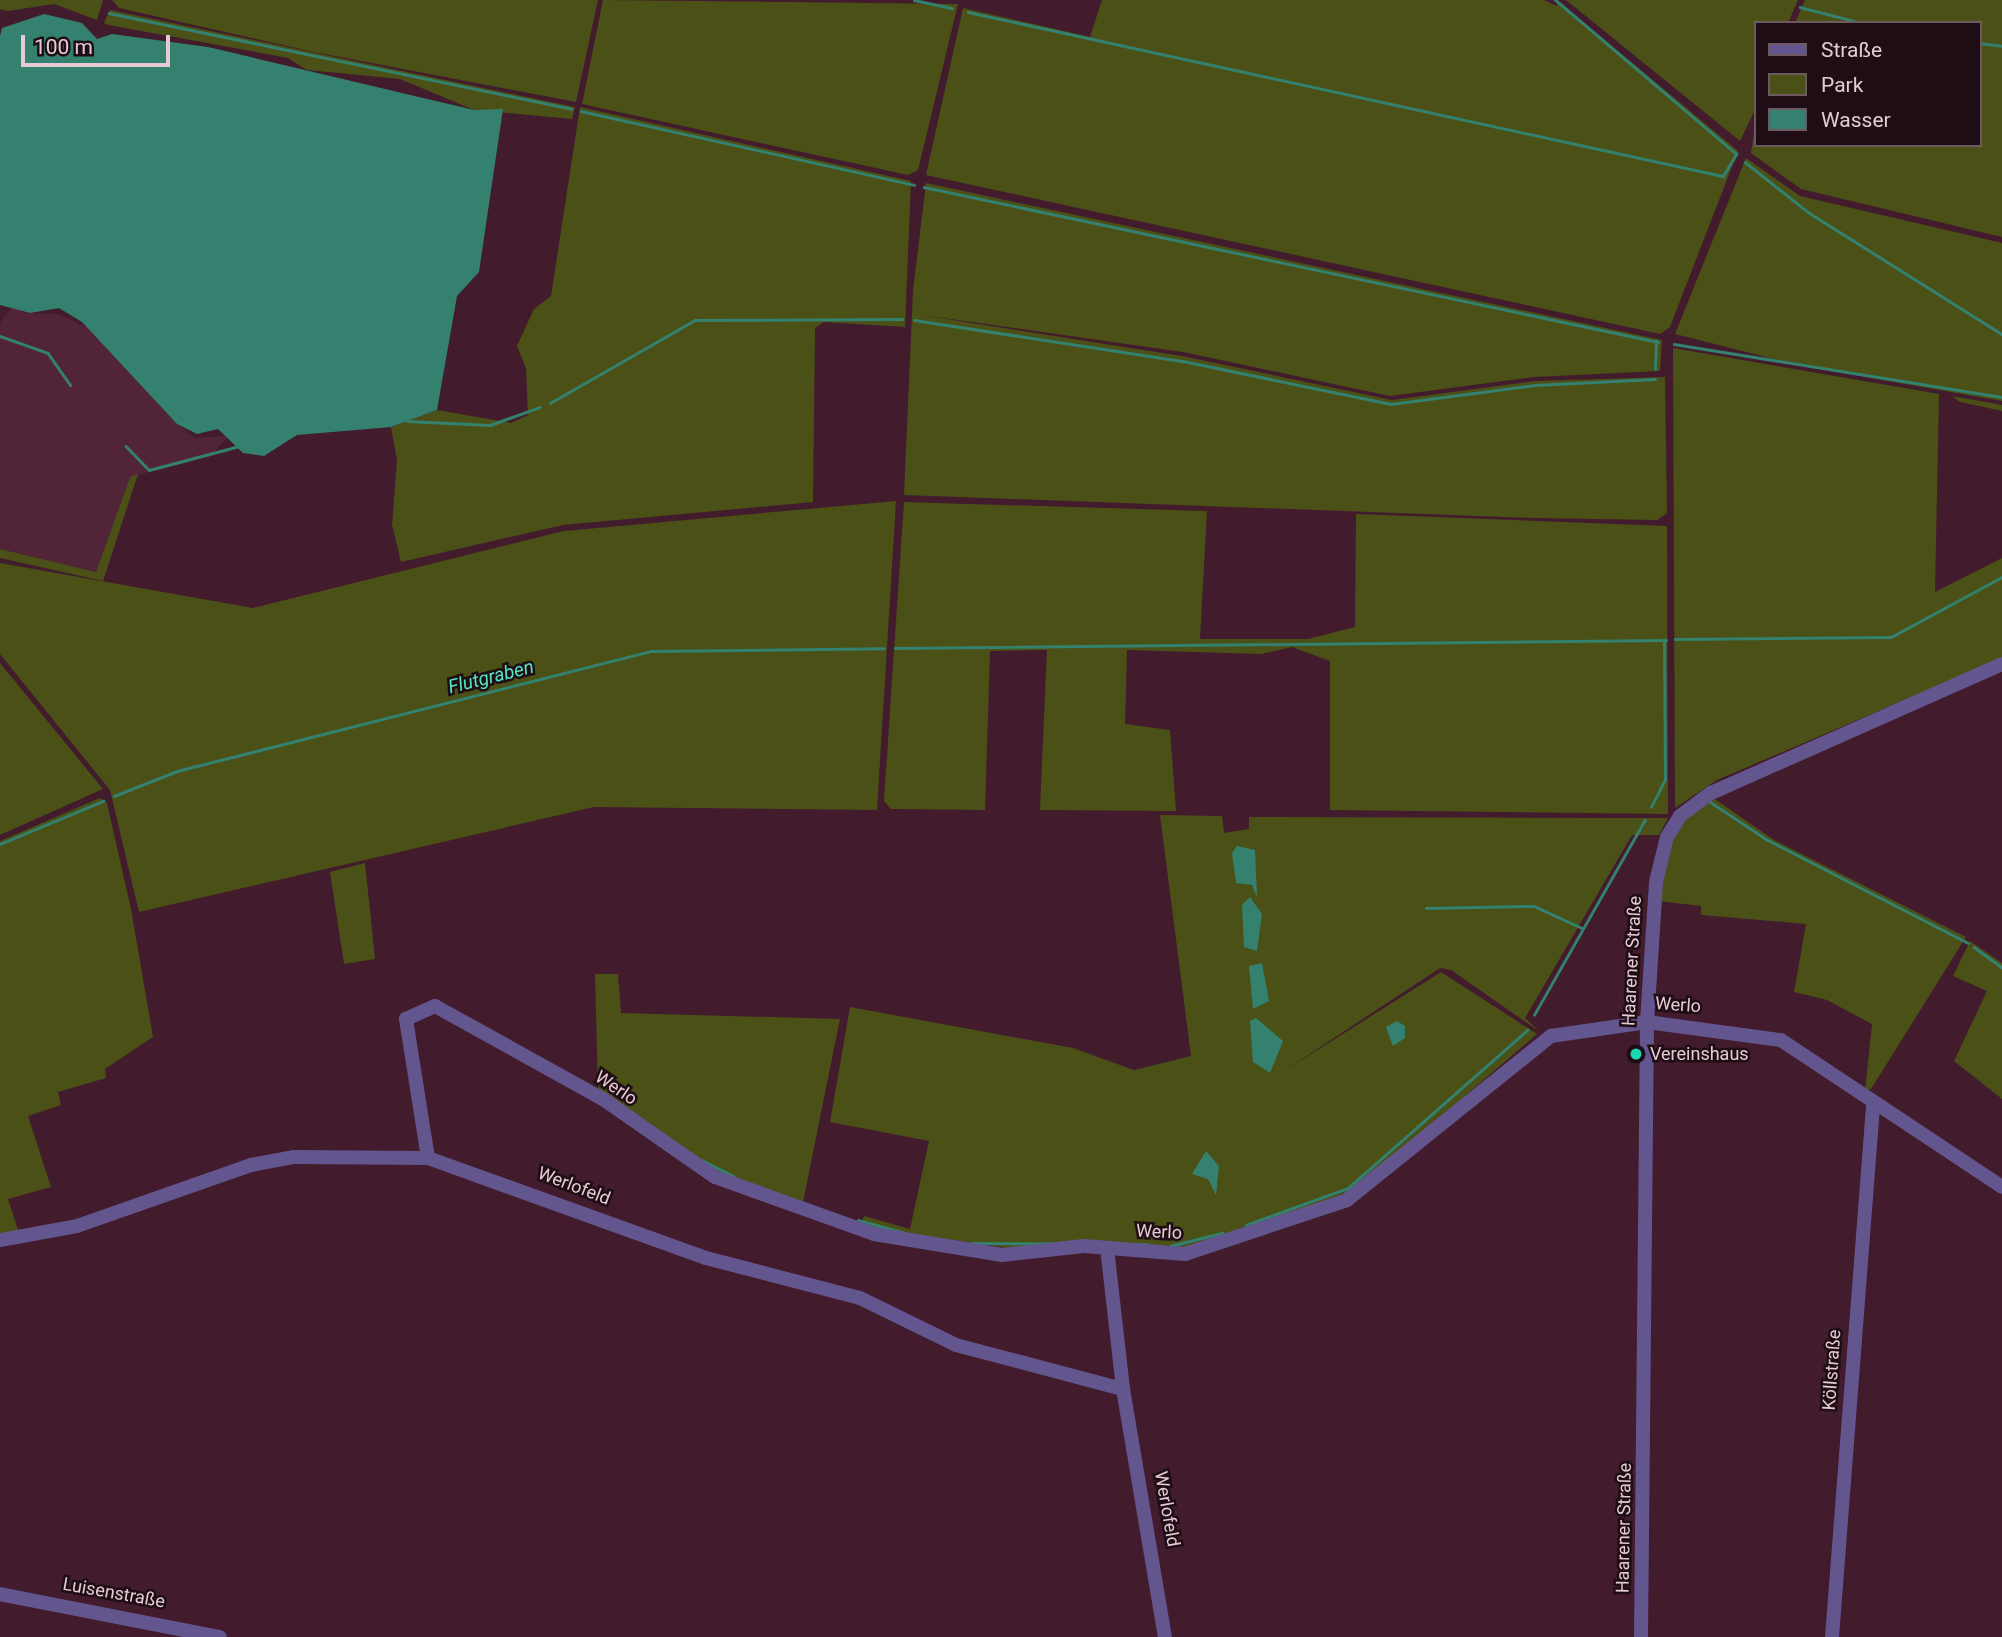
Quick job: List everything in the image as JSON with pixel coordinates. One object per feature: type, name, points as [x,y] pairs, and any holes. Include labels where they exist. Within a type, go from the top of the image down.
[{"type":"street","name":"Haarener Straße","points":[[1641,1637],[1647,1022],[1658,864],[1680,816],[1736,781],[2002,664]]},
{"type":"street","name":"Werlo","points":[[428,1158],[406,1019],[435,1006],[603,1100],[715,1177],[903,1242],[1002,1255],[1107,1248],[1196,1252],[1336,1206],[1391,1170],[1545,1039],[1570,1030],[1647,1022],[1781,1040],[1873,1106],[2002,1187]]},
{"type":"street","name":"Köllstraße","points":[[1832,1637],[1873,1106]]},
{"type":"street","name":"Werlofeld","points":[[0,1240],[77,1226],[251,1165],[320,1156],[428,1158],[542,1194],[706,1258],[860,1298],[957,1345],[1124,1390]]},
{"type":"street","name":"Werlofeld","points":[[1107,1248],[1124,1390],[1166,1637]]},
{"type":"street","name":"Luisenstraße","points":[[0,1594],[220,1637]]},
{"type":"shaded area","points":[[13,305],[25,313],[58,314],[88,328],[177,424],[195,438],[228,436],[210,457],[130,477],[96,572],[0,549],[0,323]]},
{"type":"green space","points":[[0,0],[103,0],[97,20],[54,4],[8,11],[0,9]]},
{"type":"green space","points":[[112,0],[598,0],[576,102],[309,51],[119,8]]},
{"type":"green space","points":[[603,0],[958,4],[918,170],[908,175],[582,104]]},
{"type":"green space","points":[[1102,0],[1544,0],[1557,6],[1557,0],[1738,151],[1670,327],[1660,334],[926,175],[963,8],[1090,37]]},
{"type":"green space","points":[[1566,0],[1798,0],[1789,21],[1754,21],[1754,112],[1740,141]]},
{"type":"green space","points":[[1805,0],[2002,0],[2002,237],[1801,189],[1751,153],[1754,133],[1754,147],[1981,147],[1981,21],[1796,21]]},
{"type":"green space","points":[[110,10],[575,107],[572,119],[474,110],[400,79],[307,70],[288,58],[109,25],[104,23]]},
{"type":"green space","points":[[580,107],[911,181],[905,327],[824,322],[815,328],[813,502],[563,525],[401,562],[392,525],[397,460],[391,427],[437,410],[511,423],[528,415],[526,368],[517,346],[534,309],[551,296]]},
{"type":"green space","points":[[1746,158],[1800,196],[2002,243],[2002,401],[1802,366],[1675,334]]},
{"type":"green space","points":[[926,183],[1662,340],[1660,371],[1534,377],[1390,396],[1183,352],[915,314],[1182,356],[1392,400],[1535,381],[1665,377],[1667,513],[1657,520],[1536,518],[904,495],[913,291]]},
{"type":"green space","points":[[1673,348],[1939,394],[1935,592],[2002,558],[2002,658],[1717,780],[1675,808]]},
{"type":"green space","points":[[1952,396],[2002,405],[2002,411],[1960,402]]},
{"type":"green space","points":[[138,474],[103,581],[0,558],[0,549],[96,572],[130,477]]},
{"type":"green space","points":[[896,501],[877,810],[594,807],[139,912],[110,790],[0,654],[0,563],[253,608],[564,531]]},
{"type":"green space","points":[[904,502],[1207,511],[1200,639],[1308,639],[1355,627],[1356,514],[1667,526],[1668,814],[1330,810],[1330,661],[1292,647],[1261,654],[1127,650],[1125,724],[1170,730],[1176,811],[1040,810],[1047,650],[990,651],[985,810],[891,809],[884,801]]},
{"type":"green space","points":[[0,663],[103,789],[0,835]]},
{"type":"green space","points":[[1712,797],[1774,840],[1966,937],[1871,1089],[1865,1090],[1872,1024],[1827,1000],[1794,992],[1806,924],[1701,915],[1701,906],[1658,901],[1666,852],[1681,823]]},
{"type":"green space","points":[[100,798],[107,803],[131,909],[153,1037],[105,1069],[106,1078],[58,1092],[61,1105],[28,1116],[51,1187],[8,1199],[19,1233],[0,1236],[0,841]]},
{"type":"green space","points":[[1160,815],[1222,816],[1224,833],[1249,829],[1249,817],[1668,818],[1659,835],[1632,835],[1525,1018],[1540,1032],[1451,970],[1440,968],[1284,1071],[1441,972],[1537,1034],[1350,1195],[1199,1248],[1019,1250],[860,1226],[864,1216],[910,1229],[929,1141],[830,1122],[850,1007],[1073,1048],[1134,1070],[1191,1056]]},
{"type":"green space","points":[[365,863],[375,959],[344,964],[330,872]]},
{"type":"green space","points":[[1970,941],[2002,963],[2002,1099],[1954,1061],[1987,991],[1953,976]]},
{"type":"green space","points":[[595,974],[618,974],[621,1013],[840,1019],[803,1202],[712,1169],[598,1090]]},
{"type":"water","points":[[44,14],[82,23],[97,39],[112,34],[208,47],[474,110],[503,109],[479,272],[457,296],[437,410],[391,427],[297,435],[264,456],[243,453],[218,429],[197,434],[177,424],[82,322],[59,308],[30,313],[0,305],[0,36],[2,28]]},
{"type":"water","points":[[1237,846],[1255,850],[1257,897],[1252,885],[1236,883],[1232,853]]},
{"type":"water","points":[[1250,897],[1262,914],[1257,951],[1244,947],[1242,905]]},
{"type":"water","points":[[1262,963],[1269,1001],[1253,1009],[1249,966]]},
{"type":"water","points":[[1256,1018],[1283,1041],[1270,1073],[1253,1062],[1250,1021]]},
{"type":"water","points":[[1397,1021],[1405,1026],[1405,1038],[1393,1046],[1386,1027]]},
{"type":"water","points":[[1206,1151],[1219,1166],[1216,1195],[1208,1179],[1192,1174]]},
{"type":"waterway","points":[[914,0],[952,8]]},
{"type":"waterway","points":[[968,12],[1723,176],[1736,154],[1555,0]]},
{"type":"waterway","points":[[1800,7],[1854,21]]},
{"type":"waterway","points":[[109,13],[571,109]]},
{"type":"waterway","points":[[1981,43],[2002,46]]},
{"type":"waterway","points":[[581,111],[914,185]]},
{"type":"waterway","points":[[1745,162],[1808,212],[2002,334]]},
{"type":"waterway","points":[[924,187],[1658,342]]},
{"type":"waterway","points":[[550,403],[695,320],[902,319]]},
{"type":"waterway","points":[[914,320],[1183,361],[1391,404],[1535,385],[1655,379]]},
{"type":"waterway","points":[[0,336],[48,353],[70,385]]},
{"type":"waterway","points":[[1655,369],[1656,341]]},
{"type":"waterway","points":[[1674,344],[2002,397]]},
{"type":"waterway","points":[[407,421],[490,425],[540,407]]},
{"type":"waterway","points":[[126,446],[149,470],[239,446]]},
{"type":"waterway","points":[[1675,639],[1891,637],[2002,577]]},
{"type":"waterway","points":[[1651,807],[1665,780],[1664,640]]},
{"type":"waterway","points":[[895,648],[1666,640]]},
{"type":"waterway","name":"Flutgraben","points":[[114,796],[177,771],[652,651],[884,648]]},
{"type":"waterway","points":[[0,844],[103,801]]},
{"type":"waterway","points":[[1709,801],[1766,839],[1968,943]]},
{"type":"waterway","points":[[1534,1015],[1645,820]]},
{"type":"waterway","points":[[1426,908],[1534,906],[1582,928]]},
{"type":"waterway","points":[[1974,947],[2002,967]]},
{"type":"waterway","points":[[1246,1225],[1348,1188],[1527,1030]]},
{"type":"waterway","points":[[702,1160],[733,1176]]},
{"type":"waterway","points":[[858,1220],[902,1232]]},
{"type":"waterway","points":[[1170,1246],[1222,1233]]},
{"type":"waterway","points":[[971,1243],[1146,1244]]},
{"type":"place","name":"Vereinshaus","points":[[1636,1054]]}]
